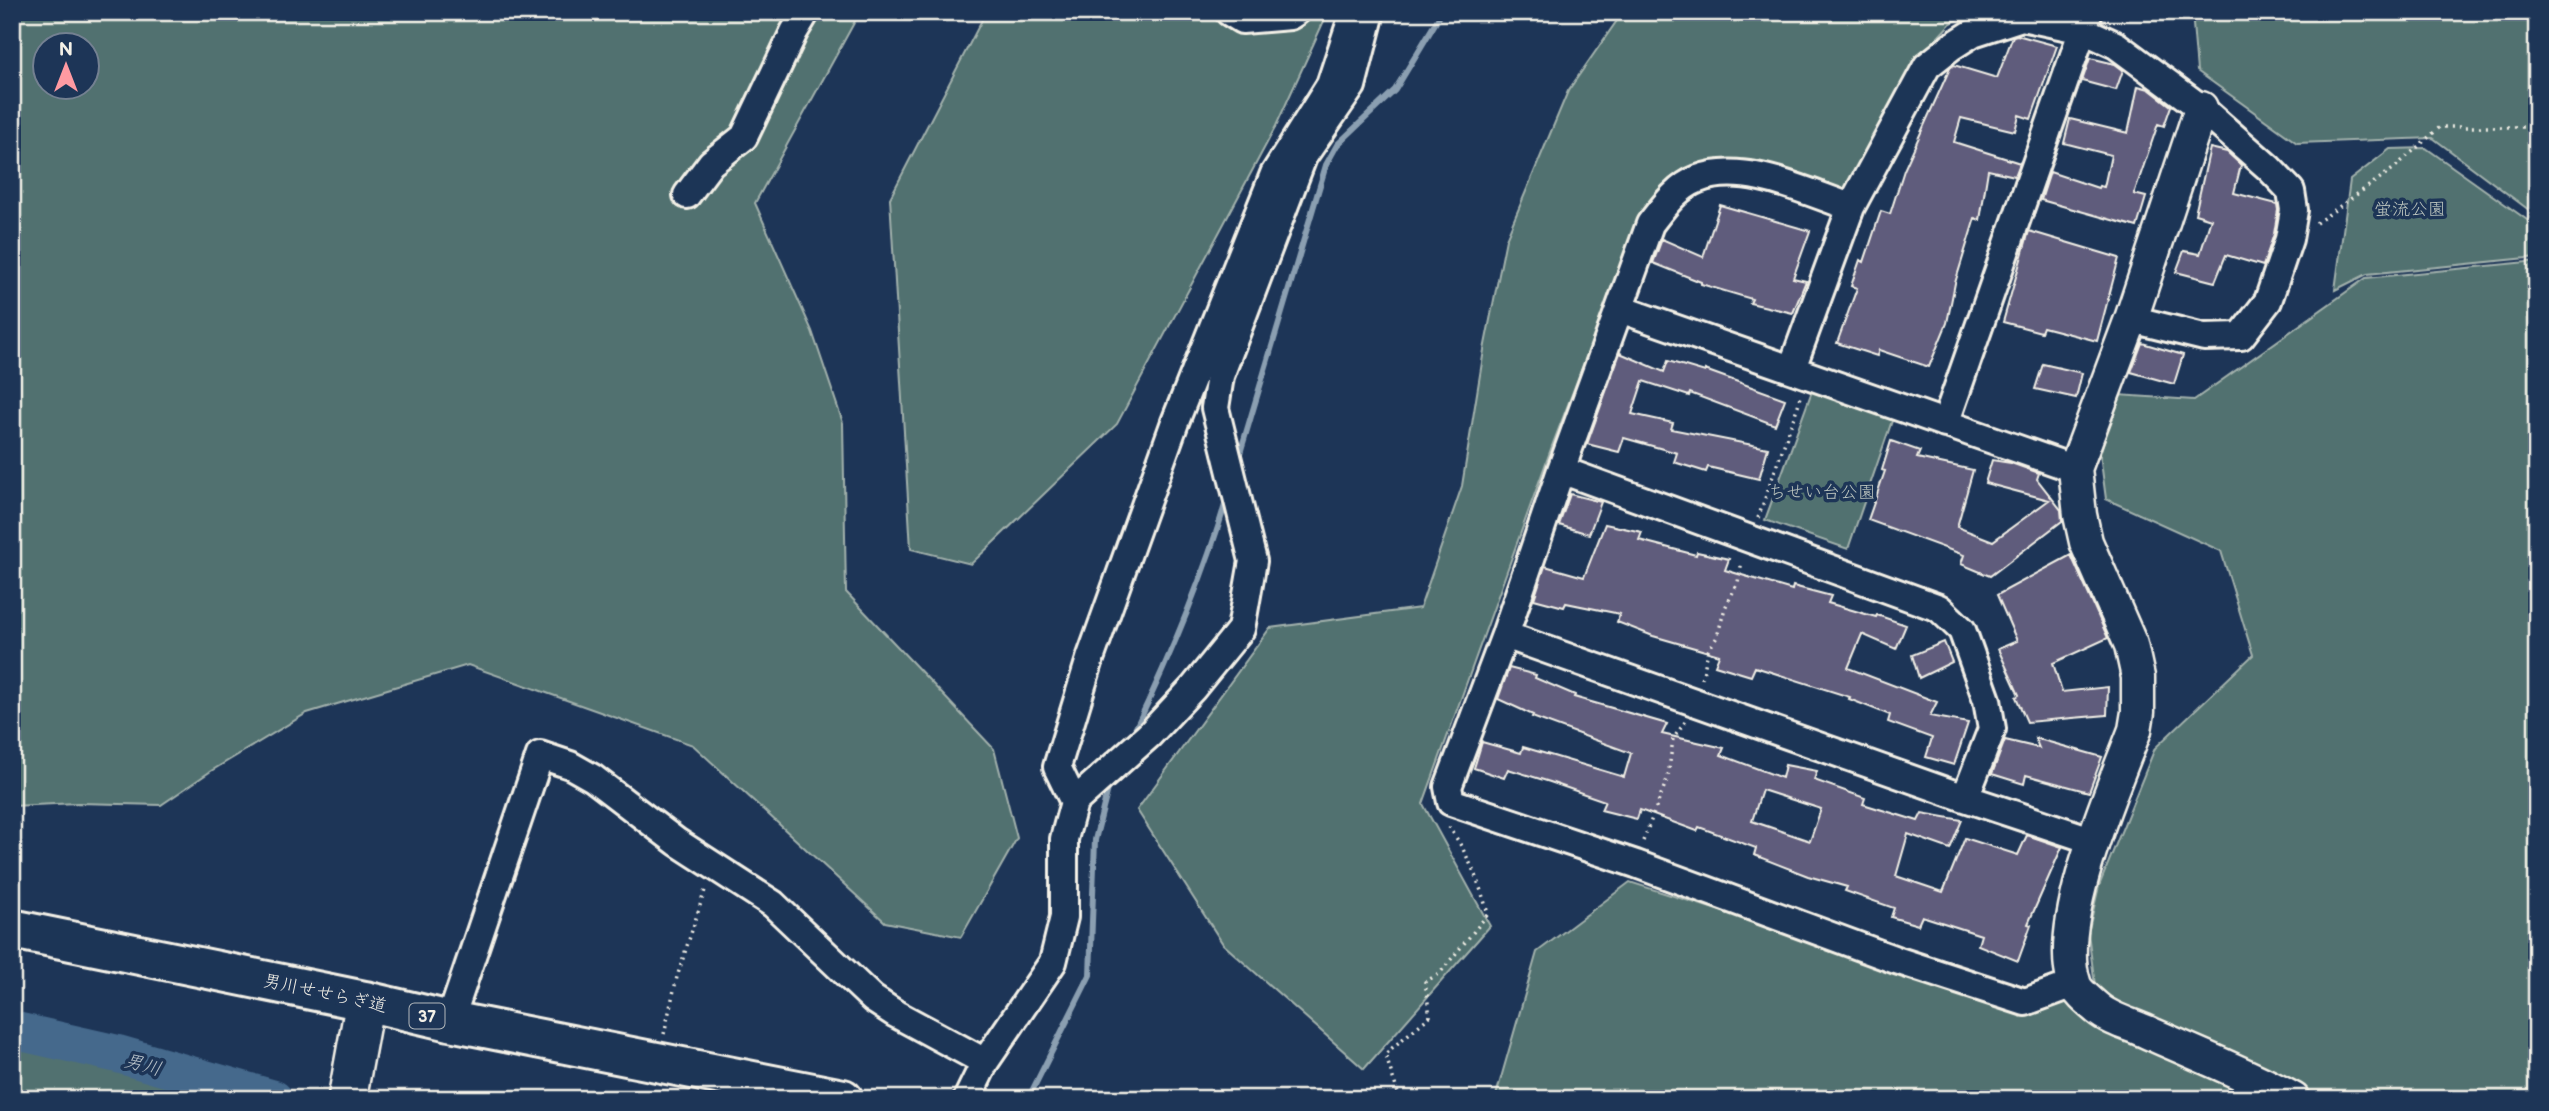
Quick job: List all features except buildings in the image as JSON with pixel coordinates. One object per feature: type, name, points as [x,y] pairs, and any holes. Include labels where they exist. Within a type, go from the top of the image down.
[{"type":"main road","name":"男川せせらぎ道","points":[[12,929],[362,1015],[450,1021],[843,1099]]},
{"type":"main road","points":[[347,1099],[362,1015]]},
{"type":"street","points":[[687,195],[711,163],[744,137],[806,12]]},
{"type":"street","points":[[1229,12],[1242,20],[1290,16],[1296,12]]},
{"type":"street","points":[[1074,802],[1057,767],[1090,659],[1175,422],[1274,174],[1330,85],[1354,12]]},
{"type":"street","points":[[967,1099],[985,1062],[1053,962],[1064,917],[1064,839],[1074,802],[1149,735],[1193,688],[1241,629],[1253,561],[1215,408],[1220,376],[1303,157],[1352,86],[1371,12]]},
{"type":"street","points":[[1800,372],[1851,207],[1927,66],[1973,33],[2022,18],[2086,21],[2201,108],[2291,191],[2294,210],[2288,239],[2268,301],[2241,336],[2204,337],[2131,319]]},
{"type":"street","points":[[1945,424],[2086,21]]},
{"type":"street","points":[[2201,108],[2131,319],[2074,469],[2085,542],[2131,645],[2138,677],[2138,712],[2135,730],[2094,841],[2072,917],[2068,950],[2074,984],[2100,1011],[2248,1075],[2293,1099]]},
{"type":"street","points":[[1851,207],[1756,176],[1729,173],[1697,180],[1673,196],[1650,224],[1505,635],[1448,787],[1451,802],[1636,863],[1896,960],[2025,1002],[2074,984]]},
{"type":"street","points":[[1620,309],[2074,469]]},
{"type":"street","points":[[1561,470],[1939,608],[1962,630],[1987,700],[1992,729],[1965,798]]},
{"type":"street","points":[[1505,635],[2094,841]]},
{"type":"street","points":[[450,1021],[540,755],[570,765],[593,778],[677,842],[773,904],[873,999],[985,1062]]},
{"type":"path","points":[[2288,239],[2330,215],[2382,177],[2440,127],[2537,127]]},
{"type":"path","points":[[1636,863],[1652,813],[1668,777],[1673,739],[1684,726],[1701,683],[1708,651],[1717,637],[1725,608],[1738,582],[1738,572],[1800,372]]},
{"type":"path","points":[[1400,1099],[1385,1055],[1430,1016],[1425,982],[1440,972],[1488,914],[1466,850],[1438,810],[1449,793]]},
{"type":"path","points":[[657,1062],[677,977],[713,865]]},
{"type":"green space","points":[[12,12],[860,12],[755,203],[812,331],[843,423],[846,592],[994,749],[1017,838],[961,937],[885,922],[693,745],[468,665],[307,713],[211,771],[161,805],[78,803],[12,806]]},
{"type":"green space","points":[[986,12],[1328,12],[1276,126],[1117,424],[971,564],[911,549],[890,198]]},
{"type":"green space","points":[[1623,12],[1971,12],[1950,24],[1913,64],[1846,196],[1739,163],[1636,228],[1552,446],[1423,804],[1490,926],[1364,1069],[1223,944],[1137,810],[1270,628],[1420,608],[1462,486],[1484,350],[1506,239],[1568,91]]},
{"type":"green space","points":[[2192,12],[2537,12],[2537,216],[2433,138],[2297,143],[2197,71]]},
{"type":"green space","name":"蛍流公園","points":[[2426,148],[2537,227],[2537,257],[2367,274],[2335,290],[2350,180],[2390,149]]},
{"type":"green space","points":[[2537,261],[2537,1099],[1495,1099],[1537,952],[1630,882],[2029,1010],[2095,985],[2088,933],[2099,886],[2155,748],[2253,655],[2221,551],[2106,499],[2100,454],[2118,395],[2194,400],[2366,278]]},
{"type":"green space","name":"ちせい台公園","points":[[1816,380],[1896,409],[1848,549],[1765,520]]},
{"type":"green space","points":[[12,1044],[51,1048],[220,1099],[12,1099]]},
{"type":"waterway","points":[[1238,460],[1326,165],[1337,145],[1395,90],[1442,12]]},
{"type":"waterway","points":[[1133,734],[1185,618],[1227,498]]},
{"type":"waterway","points":[[1028,1099],[1090,975],[1095,840],[1109,785]]},
{"type":"waterway","name":"男川","points":[[12,1030],[118,1054],[274,1099]]}]
